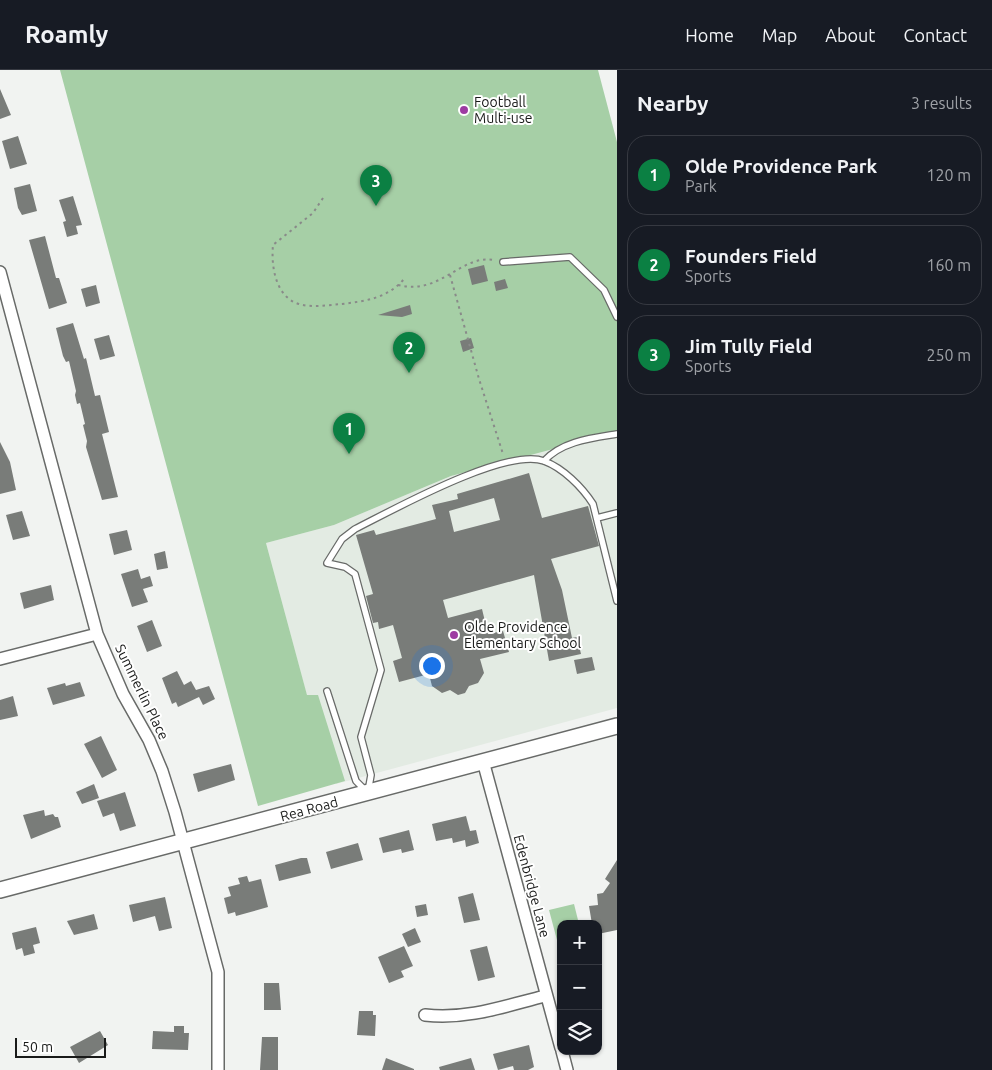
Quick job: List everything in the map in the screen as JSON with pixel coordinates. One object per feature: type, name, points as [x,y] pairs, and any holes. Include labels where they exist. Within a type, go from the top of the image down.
[{"type":"main road","name":"Rea Road","points":[[0,890],[368,794],[483,761],[617,726]]},
{"type":"street","name":"Summerlin Place","points":[[0,272],[97,634],[123,694],[149,740],[162,771],[183,843],[218,972],[218,1070]]},
{"type":"street","points":[[0,659],[97,634]]},
{"type":"street","name":"Edenbridge Lane","points":[[483,761],[557,1036]]},
{"type":"street","points":[[425,1016],[448,1018],[466,1016],[545,996]]},
{"type":"street","name":"Edenbridge Lane","points":[[562,1055],[566,1070]]},
{"type":"lane","points":[[503,262],[570,257],[604,290],[617,317]]},
{"type":"lane","points":[[544,461],[552,452],[567,445],[617,434]]},
{"type":"lane","points":[[368,794],[371,774],[361,737],[381,670],[356,574],[345,567],[327,563],[342,539],[355,529],[463,476],[505,463],[529,459],[544,461],[567,475],[587,495],[597,518],[617,600]]},
{"type":"lane","points":[[597,518],[617,513]]},
{"type":"lane","points":[[327,690],[356,781],[368,794]]},
{"type":"path","points":[[323,198],[314,213],[274,245],[272,257],[274,273],[280,289],[299,304],[322,306],[385,296],[404,279]]},
{"type":"path","points":[[398,285],[410,288],[439,282],[469,263],[491,260],[503,262]]},
{"type":"path","points":[[450,275],[505,463]]},
{"type":"shaded area","name":"Olde Providence Elementary School","points":[[617,429],[617,708],[336,784],[306,692],[266,543],[334,525],[451,476]]},
{"type":"green space","points":[[60,70],[598,70],[617,142],[617,432],[451,476],[334,525],[266,543],[307,695],[318,695],[345,781],[258,806]]},
{"type":"green space","points":[[574,904],[578,920],[557,920],[557,940],[549,910]]},
{"type":"building","points":[[0,89],[11,115],[0,119]]},
{"type":"building","points":[[18,136],[27,164],[10,169],[2,141]]},
{"type":"building","points":[[30,184],[37,211],[22,215],[18,208],[14,188]]},
{"type":"building","points":[[73,196],[82,225],[76,226],[78,234],[67,237],[63,222],[66,221],[59,200]]},
{"type":"building","points":[[45,236],[56,278],[59,278],[67,303],[49,309],[29,240]]},
{"type":"building","points":[[484,265],[488,281],[472,285],[468,269]]},
{"type":"building","points":[[505,279],[508,288],[496,291],[494,282]]},
{"type":"building","points":[[96,285],[100,303],[86,307],[81,289]]},
{"type":"building","points":[[410,305],[412,314],[402,317],[378,315]]},
{"type":"building","points":[[73,323],[84,359],[86,358],[95,396],[100,395],[109,432],[102,434],[118,497],[102,500],[86,447],[87,441],[83,425],[85,424],[80,403],[77,404],[69,361],[66,362],[63,356],[56,328]]},
{"type":"building","points":[[109,335],[115,356],[100,360],[94,339]]},
{"type":"building","points":[[471,338],[474,348],[463,352],[460,341]]},
{"type":"building","points":[[0,442],[10,462],[16,490],[0,494]]},
{"type":"building","name":"Olde Providence Elementary School","points":[[529,473],[542,518],[588,506],[599,546],[551,559],[562,590],[572,638],[577,637],[581,654],[549,661],[534,575],[443,600],[448,618],[482,609],[488,634],[503,631],[509,652],[480,659],[484,673],[478,683],[469,686],[465,693],[458,695],[450,690],[442,693],[432,686],[429,674],[399,682],[393,661],[402,658],[393,625],[379,629],[378,622],[373,623],[366,596],[373,594],[356,535],[374,530],[376,535],[436,519],[432,505],[458,499],[457,494]],"holes":[[[494,498],[500,520],[454,532],[449,511]]]},
{"type":"building","points":[[22,511],[30,536],[13,540],[6,515]]},
{"type":"building","points":[[127,530],[132,550],[114,555],[109,534]]},
{"type":"building","points":[[165,551],[168,568],[157,570],[154,554]]},
{"type":"building","points":[[138,569],[141,579],[150,576],[153,586],[143,589],[148,602],[132,607],[121,574]]},
{"type":"building","points":[[51,585],[54,600],[24,609],[20,593]]},
{"type":"building","points":[[152,620],[162,646],[147,652],[137,626]]},
{"type":"building","points":[[592,657],[595,670],[577,674],[574,660]]},
{"type":"building","points":[[177,671],[184,685],[191,681],[196,690],[209,686],[215,699],[203,705],[199,697],[178,707],[176,702],[172,704],[162,678]]},
{"type":"building","points":[[80,682],[85,696],[53,705],[47,688],[65,683],[66,686]]},
{"type":"building","points":[[13,696],[18,716],[0,720],[0,700]]},
{"type":"building","points":[[101,736],[117,770],[102,778],[84,744]]},
{"type":"building","points":[[231,764],[235,780],[198,792],[193,774]]},
{"type":"building","points":[[94,784],[99,798],[82,804],[76,792]]},
{"type":"building","points":[[125,792],[136,826],[120,831],[114,813],[103,817],[97,801]]},
{"type":"building","points":[[44,810],[45,816],[53,814],[55,817],[58,817],[61,827],[31,839],[23,815]]},
{"type":"building","points":[[466,816],[470,831],[476,830],[479,843],[466,847],[465,840],[453,843],[452,838],[436,841],[432,824]]},
{"type":"building","points":[[409,830],[414,850],[402,853],[401,849],[383,853],[379,838]]},
{"type":"building","points":[[358,843],[363,860],[331,869],[326,852]]},
{"type":"building","points":[[307,858],[311,873],[279,881],[275,865]]},
{"type":"building","points":[[617,860],[617,930],[602,933],[602,920],[591,920],[589,906],[598,905],[597,894],[603,893],[610,883],[605,879]]},
{"type":"building","points":[[247,876],[249,882],[261,879],[268,907],[236,916],[235,912],[228,914],[224,898],[231,896],[228,887],[240,884],[238,878]]},
{"type":"building","points":[[473,893],[480,920],[464,923],[458,897]]},
{"type":"building","points":[[165,897],[172,928],[159,931],[155,916],[133,922],[129,905]]},
{"type":"building","points":[[426,904],[428,915],[417,917],[415,906]]},
{"type":"building","points":[[94,914],[98,929],[74,935],[67,921]]},
{"type":"building","points":[[36,927],[40,943],[33,945],[35,953],[24,956],[22,948],[16,950],[12,933]]},
{"type":"building","points":[[415,928],[421,942],[408,947],[402,934]]},
{"type":"building","points":[[404,946],[413,966],[401,971],[404,977],[389,983],[378,957]]},
{"type":"building","points":[[487,946],[495,977],[478,981],[470,950]]},
{"type":"building","points":[[264,983],[279,983],[281,1010],[264,1010]]},
{"type":"building","points":[[359,1011],[373,1011],[373,1015],[376,1015],[375,1036],[357,1035]]},
{"type":"building","points":[[174,1026],[184,1026],[184,1033],[189,1033],[188,1050],[152,1049],[153,1031],[174,1032]]},
{"type":"building","points":[[100,1031],[108,1045],[79,1063],[70,1047]]},
{"type":"building","points":[[262,1037],[278,1037],[278,1070],[260,1070]]},
{"type":"building","points":[[529,1045],[534,1067],[528,1070],[514,1070],[513,1066],[498,1070],[493,1054]]},
{"type":"building","points":[[386,1058],[414,1069],[414,1070],[382,1070]]},
{"type":"building","points":[[471,1058],[475,1070],[440,1070],[439,1067]]},
{"type":"place","name":"Football Multi-use","points":[[464,110]]},
{"type":"place","name":"Jim Tully Field","points":[[376,206]]},
{"type":"place","name":"Founders Field","points":[[409,373]]},
{"type":"place","name":"Olde Providence Park","points":[[349,454]]},
{"type":"place","name":"Olde Providence Elementary School","points":[[454,635]]}]
